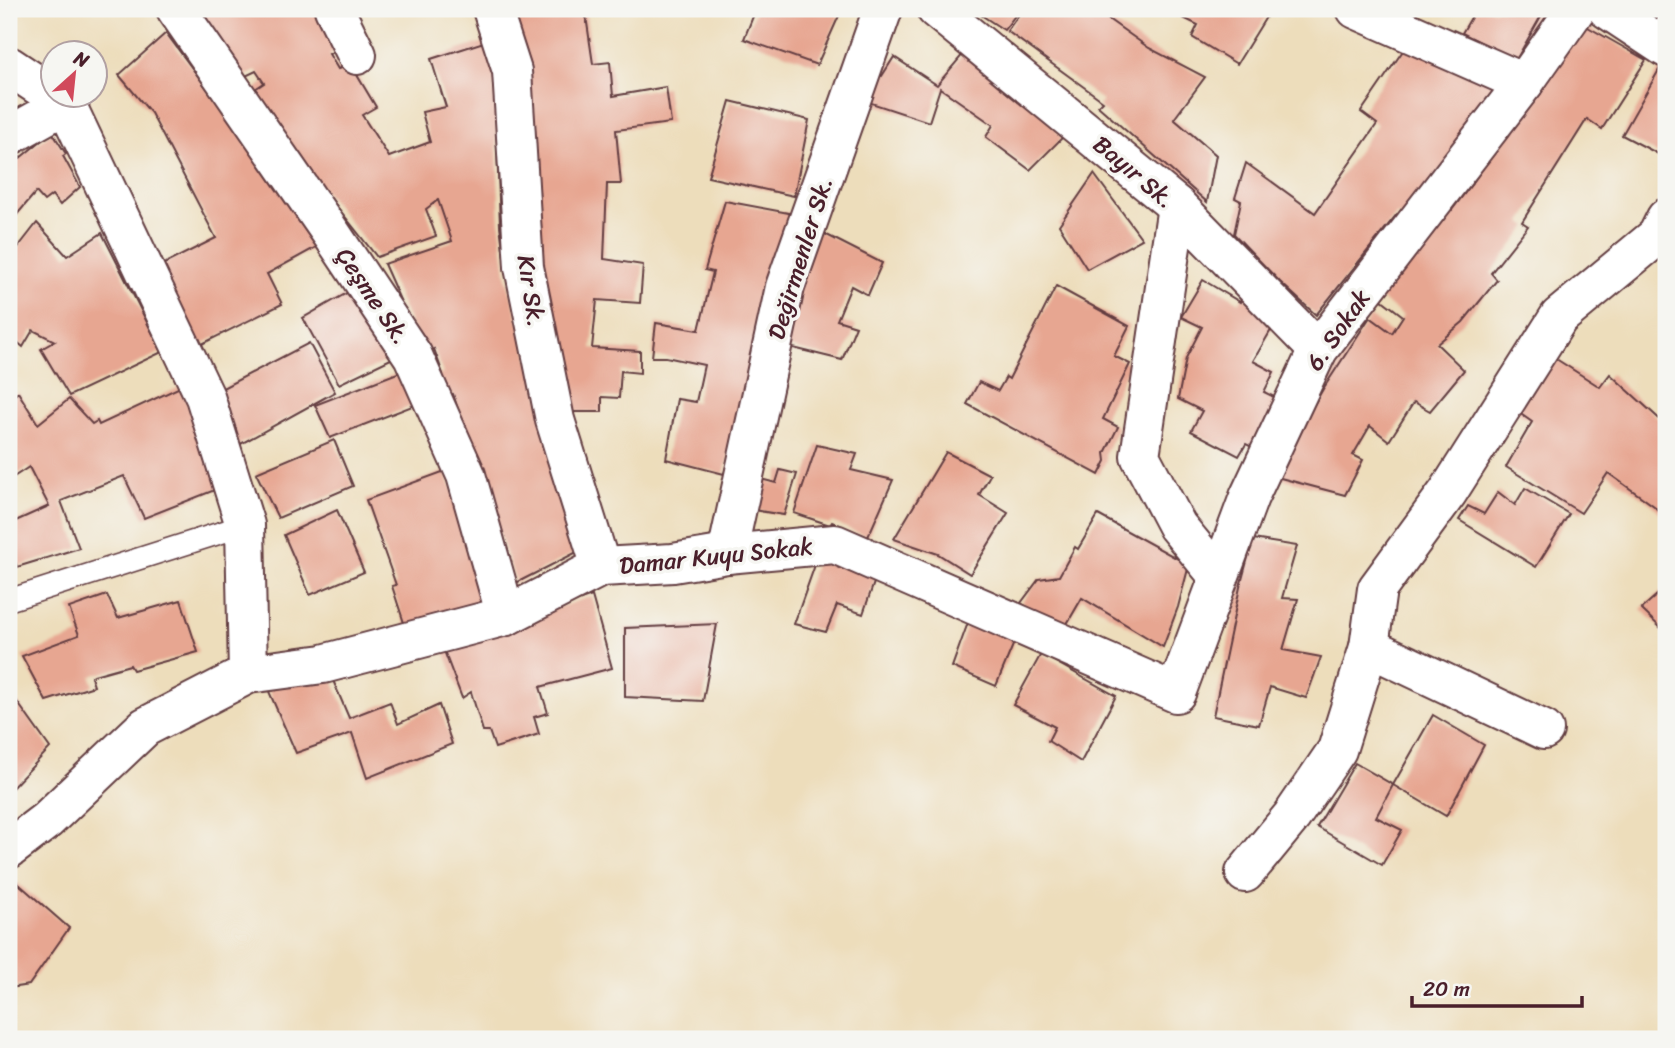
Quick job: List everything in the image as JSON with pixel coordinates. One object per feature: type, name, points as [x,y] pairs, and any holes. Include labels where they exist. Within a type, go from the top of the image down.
[{"type":"street","name":"Çeşme Sk.","points":[[176,9],[413,356],[466,475],[506,615]]},
{"type":"street","points":[[334,9],[358,55]]},
{"type":"street","name":"Kır Sk.","points":[[492,9],[512,71],[527,280],[555,420],[601,567]]},
{"type":"street","name":"Değirmenler Sk.","points":[[727,554],[786,287],[883,9]]},
{"type":"street","name":"Bayır Sk.","points":[[936,9],[1177,206],[1318,350]]},
{"type":"street","points":[[1356,9],[1524,83]]},
{"type":"street","name":"6. Sokak","points":[[1176,693],[1249,496],[1318,350],[1524,83],[1576,9]]},
{"type":"street","points":[[1607,9],[1666,48]]},
{"type":"street","points":[[9,66],[38,85]]},
{"type":"street","points":[[9,136],[59,108]]},
{"type":"street","points":[[68,108],[205,397],[245,525],[248,674]]},
{"type":"street","points":[[1177,206],[1140,456],[1177,526],[1219,577]]},
{"type":"street","points":[[1245,873],[1292,816],[1337,750],[1369,647],[1377,589],[1448,492],[1559,317],[1657,236],[1666,218]]},
{"type":"street","name":"Damar Kuyu Sokak","points":[[9,849],[47,820],[145,727],[248,674],[323,664],[506,615],[601,567],[673,563],[727,554],[835,544],[1176,693]]},
{"type":"street","points":[[1369,647],[1544,730]]},
{"type":"lane","points":[[9,600],[245,525]]},
{"type":"building","points":[[191,9],[323,9],[340,48],[329,54],[338,69],[351,65],[376,107],[362,115],[389,157],[430,142],[422,112],[446,107],[431,59],[493,39],[500,226],[507,280],[583,549],[516,583],[453,394],[444,397],[436,375],[443,374],[434,349],[424,354],[384,264],[452,241],[438,200],[426,209],[436,236],[377,257],[305,166],[255,89],[264,83],[256,71],[233,82]]},
{"type":"building","points":[[510,9],[585,9],[593,64],[610,62],[613,96],[666,87],[671,123],[616,130],[621,184],[607,184],[604,259],[643,265],[640,303],[597,300],[592,348],[640,351],[640,373],[621,371],[619,398],[602,397],[602,412],[567,412],[553,346],[537,222],[528,75],[532,74]]},
{"type":"building","points":[[756,9],[842,9],[817,65],[744,39]]},
{"type":"building","points":[[972,9],[1020,9],[1004,30]]},
{"type":"building","points":[[1023,9],[1094,9],[1149,48],[1205,77],[1174,119],[1216,155],[1207,202],[1098,106],[1103,101],[1007,31]]},
{"type":"building","points":[[1175,9],[1271,9],[1237,64],[1192,37],[1198,25],[1173,13]]},
{"type":"building","points":[[1476,9],[1545,9],[1516,60],[1462,33]]},
{"type":"building","points":[[1579,22],[1646,60],[1602,129],[1587,119],[1522,222],[1528,226],[1491,273],[1497,280],[1463,322],[1437,344],[1464,370],[1430,411],[1414,402],[1389,441],[1370,426],[1353,455],[1363,460],[1345,495],[1273,476],[1323,389],[1370,317],[1392,333],[1403,316],[1377,296],[1447,207],[1452,210],[1474,181],[1537,90]]},
{"type":"building","points":[[166,33],[322,244],[267,274],[282,304],[192,349],[156,268],[216,238],[151,113],[119,75]]},
{"type":"building","points":[[1411,39],[1504,87],[1404,218],[1397,214],[1316,315],[1234,234],[1241,201],[1235,198],[1246,163],[1315,213],[1377,124],[1361,112]]},
{"type":"building","points":[[969,47],[1022,86],[1062,138],[1030,170],[986,137],[993,125],[940,88],[929,122],[865,101],[876,73],[882,76],[894,57],[937,85]]},
{"type":"building","points":[[1660,68],[1666,71],[1666,158],[1622,135]]},
{"type":"building","points":[[730,101],[809,120],[794,196],[708,177]]},
{"type":"building","points":[[52,132],[66,154],[63,156],[80,187],[60,205],[52,195],[44,201],[36,192],[9,224],[9,167]]},
{"type":"building","points":[[1094,174],[1142,239],[1087,269],[1059,225]]},
{"type":"building","points":[[725,201],[794,214],[724,474],[666,459],[677,399],[696,402],[704,365],[666,357],[652,357],[656,323],[699,330],[713,272],[705,270]]},
{"type":"building","points":[[37,223],[67,256],[102,233],[162,352],[69,396],[41,349],[55,341],[33,330],[23,347],[9,335],[9,259]]},
{"type":"building","points":[[817,230],[882,263],[868,295],[851,286],[837,320],[856,326],[842,360],[777,344]]},
{"type":"building","points":[[1203,280],[1240,302],[1243,296],[1278,318],[1253,361],[1274,372],[1264,392],[1282,401],[1254,448],[1246,444],[1239,456],[1191,431],[1202,411],[1178,399],[1186,358],[1202,327],[1181,317]]},
{"type":"building","points":[[1056,286],[1129,326],[1114,356],[1130,364],[1103,419],[1118,427],[1105,453],[1106,461],[1099,475],[967,404],[979,382],[998,391],[1006,377],[1009,379]]},
{"type":"building","points":[[354,289],[395,357],[339,384],[303,318]]},
{"type":"building","points":[[309,343],[335,392],[237,446],[213,393]]},
{"type":"building","points":[[1553,357],[1600,387],[1610,374],[1666,425],[1666,519],[1654,506],[1608,473],[1581,513],[1506,467],[1532,422],[1515,410]]},
{"type":"building","points":[[400,372],[415,405],[330,438],[315,405]]},
{"type":"building","points":[[180,387],[225,486],[144,518],[124,476],[61,501],[79,548],[17,567],[9,549],[9,524],[49,506],[29,467],[9,480],[9,400],[18,392],[38,424],[69,399],[92,424],[97,421],[99,425]]},
{"type":"building","points":[[334,440],[353,486],[278,518],[256,473]]},
{"type":"building","points":[[817,445],[857,454],[851,470],[893,480],[868,537],[832,522],[830,525],[794,513]]},
{"type":"building","points":[[946,452],[990,475],[979,495],[1008,513],[970,574],[938,554],[894,539]]},
{"type":"building","points":[[780,470],[797,474],[784,515],[741,508],[749,476],[776,483]]},
{"type":"building","points":[[445,471],[496,599],[406,629],[392,586],[396,585],[366,500]]},
{"type":"building","points":[[1525,488],[1569,514],[1536,567],[1459,520],[1468,506],[1484,514],[1498,492],[1515,505]]},
{"type":"building","points":[[337,510],[364,572],[310,595],[284,535]]},
{"type":"building","points":[[1098,515],[1189,565],[1178,607],[1163,647],[1082,598],[1064,629],[1021,603],[1039,579],[1059,576],[1075,547],[1078,549]]},
{"type":"building","points":[[1253,539],[1297,546],[1282,598],[1298,599],[1283,650],[1321,657],[1306,698],[1270,687],[1259,725],[1213,716]]},
{"type":"building","points":[[820,551],[878,571],[863,614],[837,605],[826,632],[794,624]]},
{"type":"building","points":[[1666,587],[1666,633],[1641,609]]},
{"type":"building","points":[[107,595],[118,618],[181,600],[198,652],[133,670],[130,665],[94,675],[91,677],[94,686],[46,701],[22,656],[79,635],[69,608]]},
{"type":"building","points":[[592,596],[612,668],[540,687],[548,713],[534,717],[539,734],[495,748],[489,731],[483,731],[471,692],[462,698],[443,648]]},
{"type":"building","points":[[970,617],[1016,638],[996,686],[952,667]]},
{"type":"building","points":[[717,624],[703,701],[625,697],[625,628]]},
{"type":"building","points":[[1041,654],[1116,696],[1081,762],[1048,741],[1055,727],[1013,705]]},
{"type":"building","points":[[329,671],[349,718],[390,702],[398,724],[439,705],[452,744],[367,778],[352,733],[296,753],[267,687]]},
{"type":"building","points":[[13,696],[50,748],[9,791],[9,699]]},
{"type":"building","points":[[1433,715],[1484,745],[1446,816],[1393,785]]},
{"type":"building","points":[[1355,763],[1393,785],[1376,817],[1402,830],[1382,865],[1317,827]]},
{"type":"building","points":[[12,878],[69,928],[29,985],[9,988],[9,952],[13,944],[9,942],[9,882]]}]
